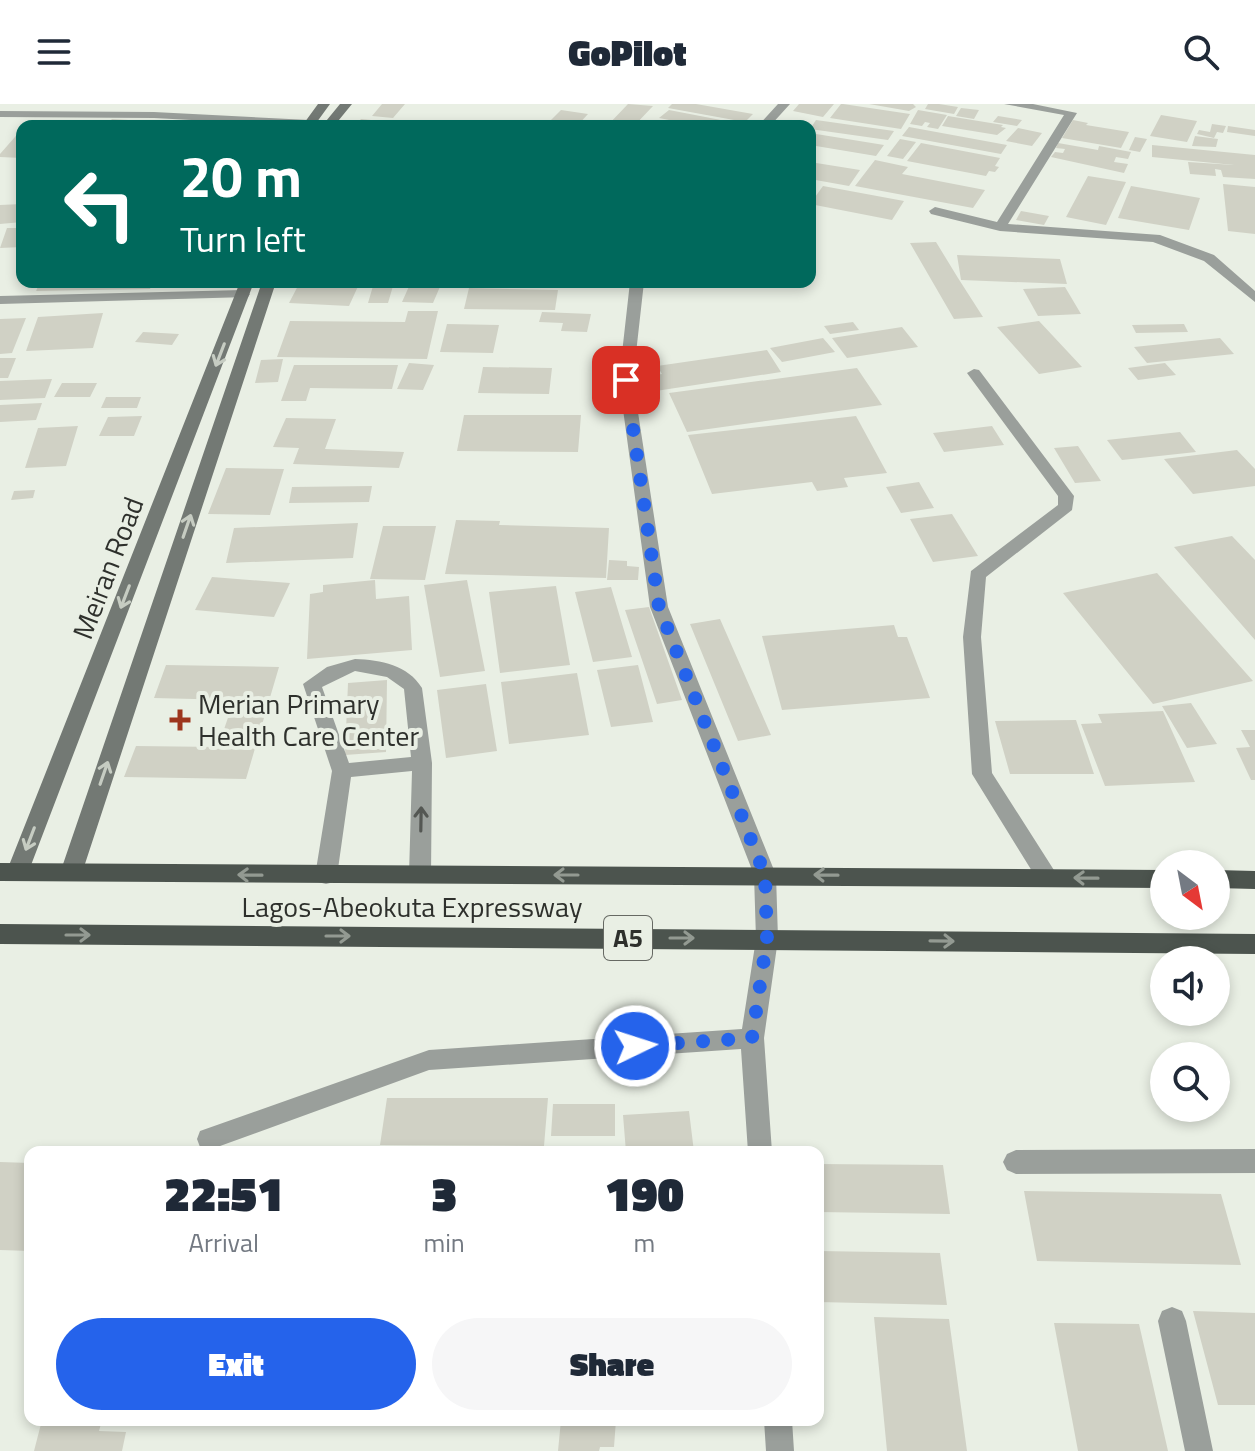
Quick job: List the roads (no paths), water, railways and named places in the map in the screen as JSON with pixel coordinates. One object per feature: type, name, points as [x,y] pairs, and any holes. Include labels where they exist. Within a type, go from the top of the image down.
[{"type":"highway","name":"Lagos-Abeokuta Expressway","points":[[9,872],[1150,879]]},
{"type":"highway","points":[[1230,879],[1255,880]]},
{"type":"highway","name":"Lagos-Abeokuta Expressway","points":[[0,934],[1255,944]]},
{"type":"main road","points":[[332,120],[346,104]]},
{"type":"main road","name":"Meiran Road","points":[[9,872],[245,288]]},
{"type":"main road","name":"Meiran Road","points":[[71,873],[267,288]]},
{"type":"street","points":[[769,120],[784,104]]},
{"type":"street","points":[[1000,227],[1071,113],[1010,104]]},
{"type":"street","points":[[0,114],[154,115],[240,120]]},
{"type":"street","points":[[935,211],[1000,227],[1155,238],[1209,258],[1255,298]]},
{"type":"street","points":[[0,300],[245,288]]},
{"type":"street","points":[[636,288],[626,380],[659,607],[765,875],[767,939],[752,1038],[760,1146]]},
{"type":"street","points":[[974,373],[1066,496],[1066,507],[977,575],[974,584],[972,637],[982,774],[1048,878]]},
{"type":"street","points":[[326,876],[342,771],[312,684],[351,665],[397,672],[410,680],[422,763],[420,875]]},
{"type":"street","points":[[342,771],[422,763]]},
{"type":"street","points":[[209,1139],[429,1060],[752,1038]]},
{"type":"street","points":[[1016,1162],[1255,1161]]},
{"type":"street","points":[[1172,1321],[1199,1451]]},
{"type":"street","points":[[778,1426],[780,1451]]},
{"type":"place","name":"Merian Primary Health Care Center","points":[[180,720]]}]
